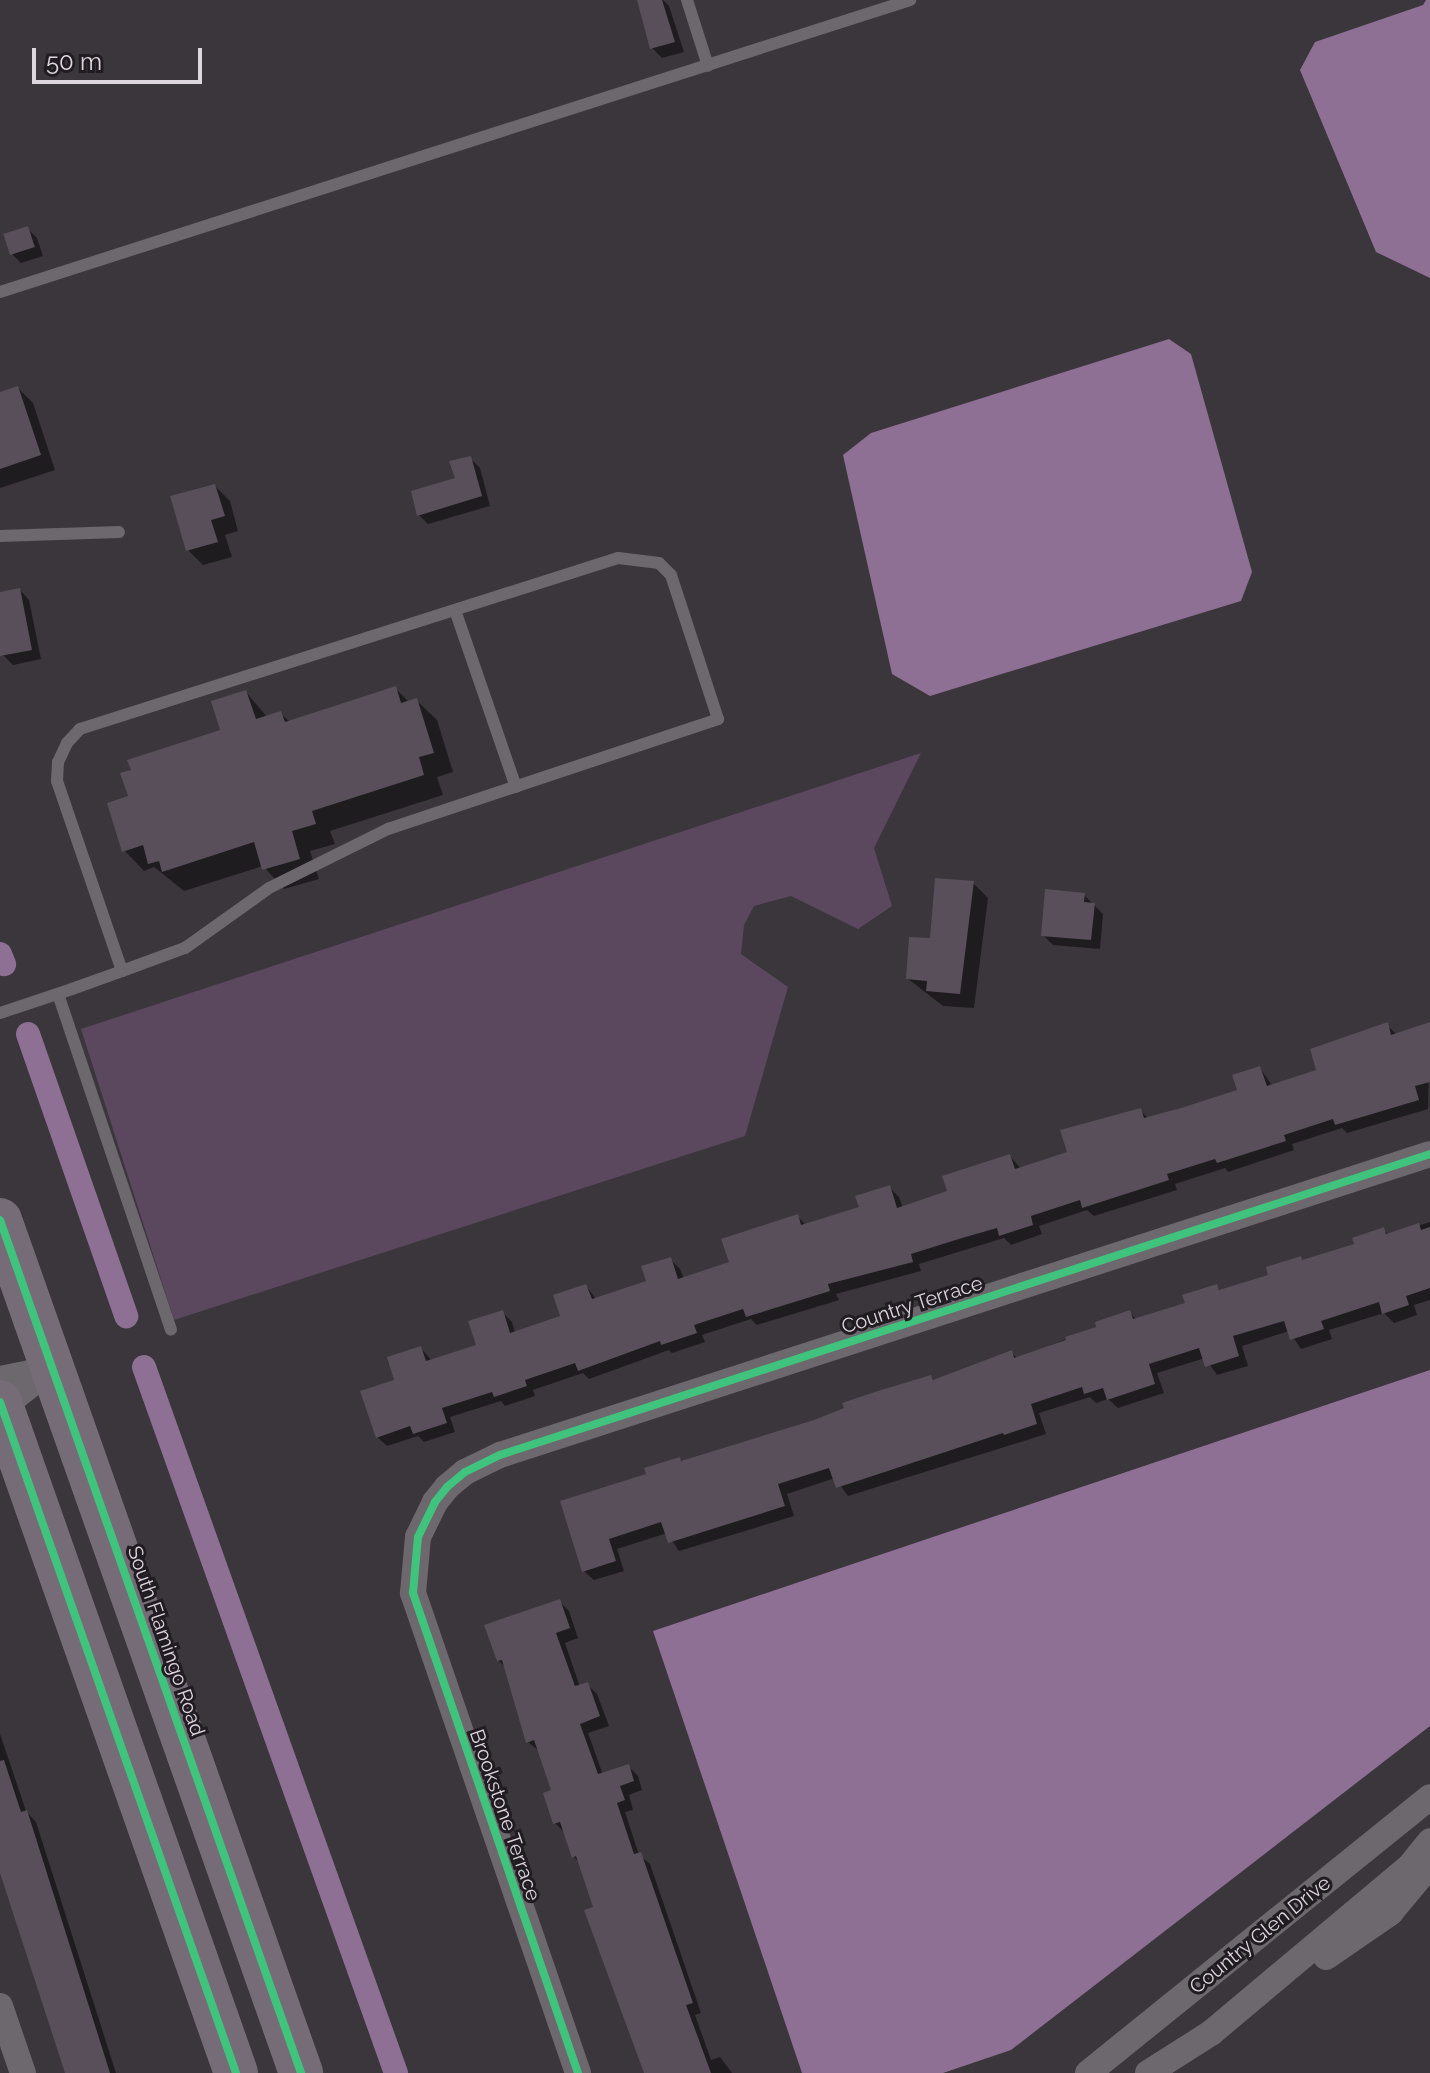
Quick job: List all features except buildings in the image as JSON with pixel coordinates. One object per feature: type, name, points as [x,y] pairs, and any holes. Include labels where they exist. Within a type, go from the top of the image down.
[{"type":"highway","name":"South Flamingo Road","points":[[0,1220],[301,2073]]},
{"type":"highway","points":[[0,1399],[236,2073]]},
{"type":"street","name":"Country Terrace","points":[[426,1520],[447,1487],[465,1472],[500,1455],[1430,1154]]},
{"type":"street","points":[[0,1399],[52,1368]]},
{"type":"street","name":"Brookstone Terrace","points":[[426,1520],[418,1537],[412,1573],[418,1615],[578,2073]]},
{"type":"street","name":"Country Glen Drive","points":[[1088,2073],[1430,1797]]},
{"type":"street","points":[[1148,2073],[1211,2033],[1410,1866],[1430,1841]]},
{"type":"street","points":[[1278,1976],[1328,1956],[1390,1913],[1430,1865]]},
{"type":"street","points":[[0,2006],[23,2073]]},
{"type":"lane","points":[[687,0],[708,66]]},
{"type":"lane","points":[[0,292],[910,0]]},
{"type":"lane","points":[[0,536],[119,532]]},
{"type":"lane","points":[[0,1013],[58,994],[122,971],[185,948],[269,888],[388,829],[718,719],[671,575],[659,563],[618,558],[80,729],[67,743],[58,762],[57,781],[122,971]]},
{"type":"lane","points":[[455,610],[516,787]]},
{"type":"lane","points":[[58,994],[171,1330]]},
{"type":"shaded area","points":[[1430,0],[1430,278],[1376,252],[1300,70],[1315,42],[1423,5]]},
{"type":"shaded area","points":[[1169,339],[1191,354],[1252,572],[1241,601],[930,696],[892,674],[843,455],[871,433]]},
{"type":"shaded area","points":[[921,753],[874,848],[892,906],[858,929],[791,896],[754,906],[744,925],[741,954],[788,987],[745,1136],[174,1320],[81,1029]]},
{"type":"shaded area","points":[[1430,1370],[1430,1726],[1011,2050],[943,2073],[802,2073],[653,1631]]},
{"type":"waterway","points":[[0,954],[4,964]]},
{"type":"waterway","points":[[28,1034],[126,1316]]},
{"type":"waterway","points":[[144,1367],[396,2073]]},
{"type":"cycle path","points":[[578,2073],[413,1593],[418,1537],[435,1502],[447,1487],[465,1472],[500,1455],[1430,1154]]},
{"type":"cycle path","points":[[0,1220],[301,2073]]},
{"type":"cycle path","points":[[0,1402],[236,2073]]}]
